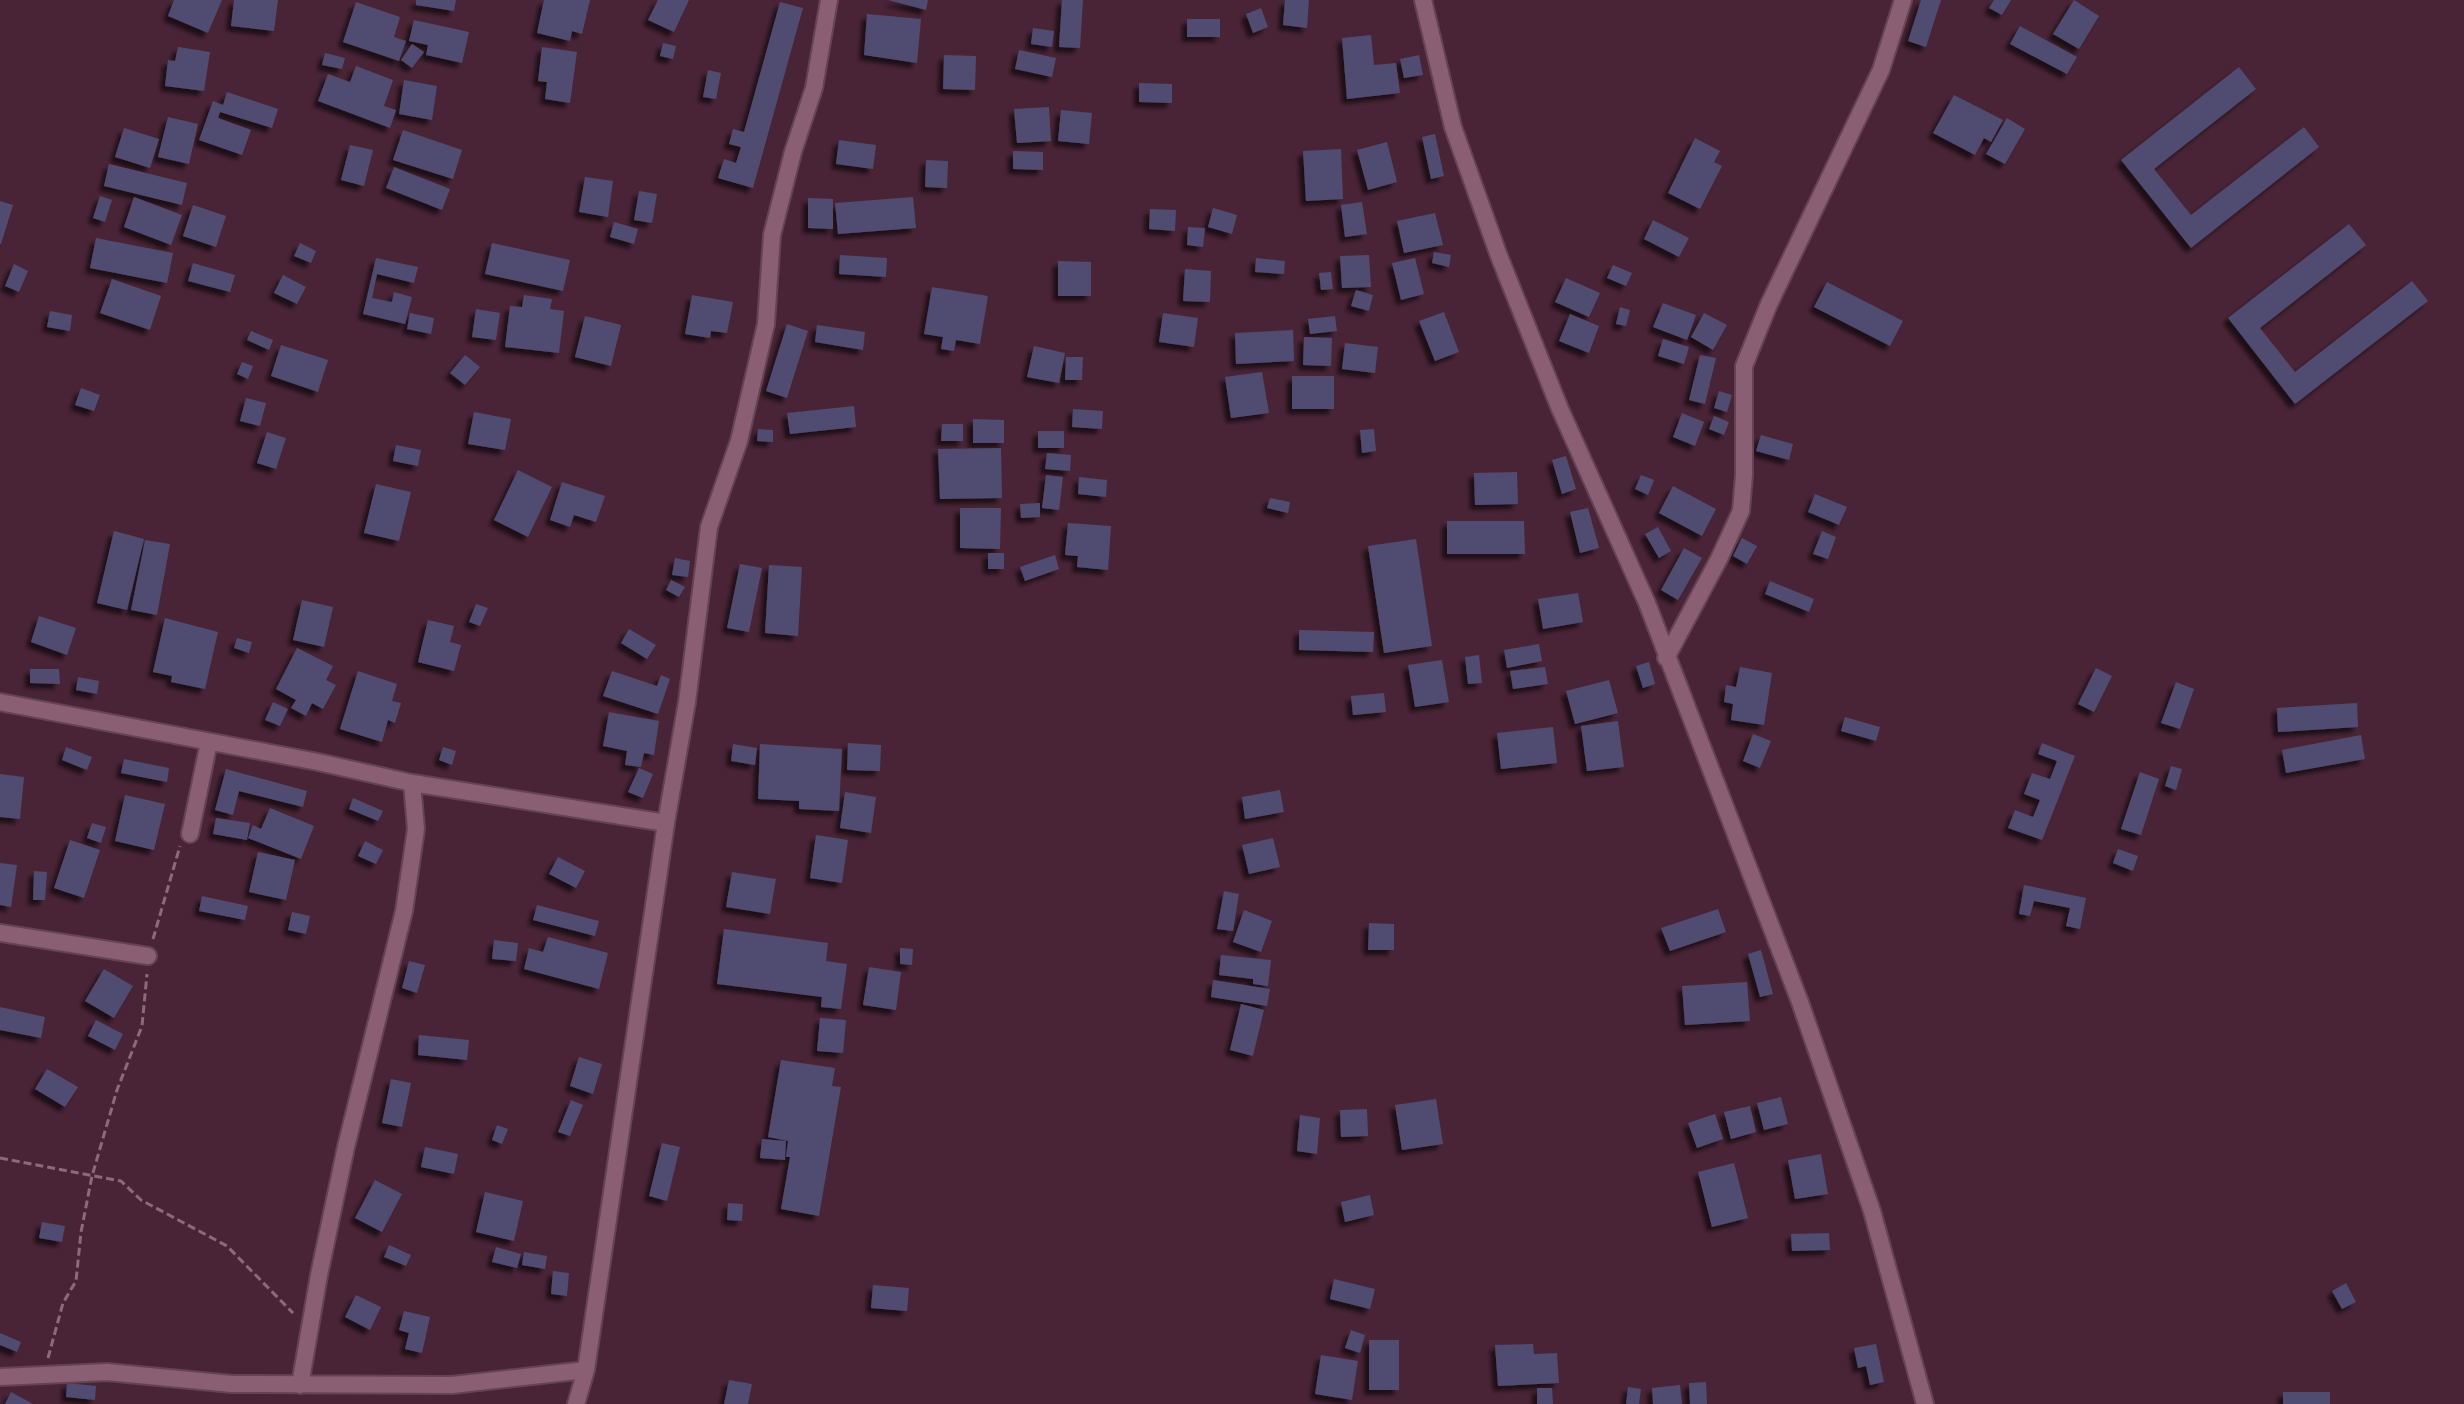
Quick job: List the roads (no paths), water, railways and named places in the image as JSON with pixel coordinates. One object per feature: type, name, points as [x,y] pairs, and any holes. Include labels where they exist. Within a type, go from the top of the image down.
[{"type":"street","points":[[576,1404],[586,1370],[666,823],[687,702],[709,527],[739,441],[766,324],[772,235],[793,152],[814,88],[829,0]]},
{"type":"street","points":[[1423,0],[1453,127],[1499,256],[1560,409],[1647,603],[1805,1017],[1872,1211],[1925,1404]]},
{"type":"street","points":[[1666,658],[1741,511],[1744,366],[1769,304],[1881,70],[1903,0]]},
{"type":"street","points":[[0,702],[318,762],[412,783],[666,823]]},
{"type":"street","points":[[190,834],[209,742]]},
{"type":"street","points":[[300,1385],[346,1147],[404,911],[416,829],[412,783]]},
{"type":"street","points":[[0,933],[148,956]]},
{"type":"street","points":[[0,1377],[107,1372],[232,1384],[452,1385],[586,1370]]}]
